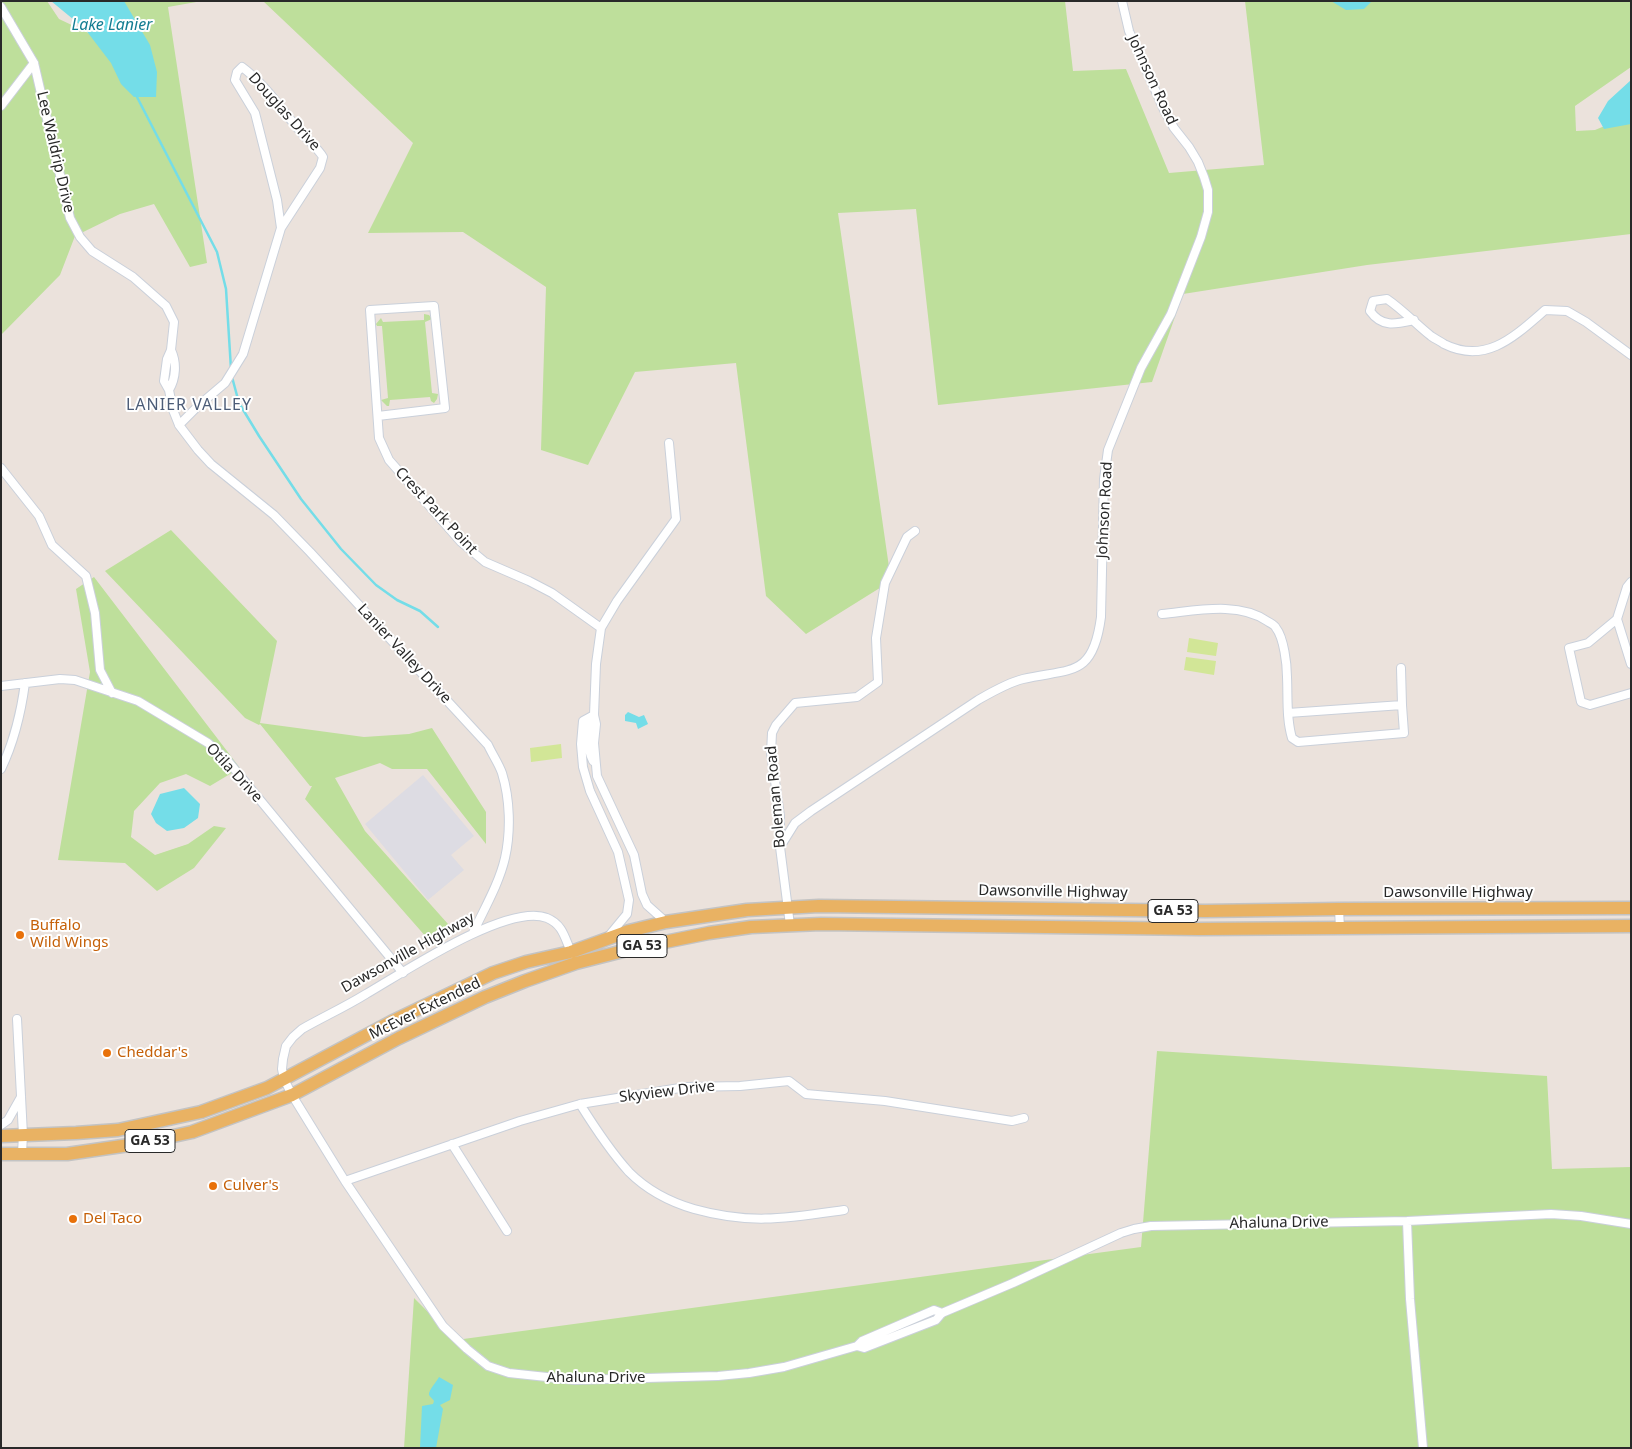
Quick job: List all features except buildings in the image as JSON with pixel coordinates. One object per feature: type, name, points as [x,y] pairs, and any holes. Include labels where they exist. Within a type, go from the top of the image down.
[{"type":"main road","name":"Dawsonville Highway","points":[[573,958],[607,939],[629,931],[666,922],[748,910],[787,907],[964,907],[1206,911],[1631,908]]},
{"type":"main road","name":"Dawsonville Highway","points":[[1,1136],[118,1130],[201,1112],[225,1105],[267,1088],[391,1022],[493,973],[526,962],[573,958],[709,933],[790,925],[965,925],[1199,929],[1631,926]]},
{"type":"main road","name":"McEver Extended","points":[[292,1095],[399,1038],[573,958]]},
{"type":"main road","name":"GA 53","points":[[1,1154],[67,1154],[167,1138],[217,1124],[292,1095]]},
{"type":"street","name":"Johnson Road","points":[[780,847],[795,823],[810,811],[978,700],[1022,679],[1056,674],[1076,668],[1087,659],[1094,648],[1099,633],[1101,617],[1104,479],[1108,450],[1141,368],[1171,314],[1201,237],[1208,212],[1208,190],[1204,177],[1193,154],[1174,128],[1164,110],[1129,31],[1122,1]]},
{"type":"street","name":"Lee Waldrip Drive","points":[[1,7],[34,63],[70,218],[80,237],[92,250],[132,277],[166,306],[174,322],[171,350],[167,359],[164,381],[169,390],[179,426]]},
{"type":"street","points":[[1,106],[34,63]]},
{"type":"street","name":"Douglas Drive","points":[[179,426],[225,382],[243,354],[280,228],[320,168],[323,157],[301,133],[269,92],[242,67],[237,72],[235,80],[255,113],[277,200],[280,228]]},
{"type":"street","points":[[1414,320],[1394,324],[1375,318],[1370,311],[1373,301],[1387,299],[1414,320],[1432,337],[1457,350],[1474,352],[1493,348],[1519,333],[1545,310],[1567,311],[1631,354]]},
{"type":"street","name":"Crest Park Point","points":[[378,416],[445,408],[434,306],[370,310],[379,438],[389,460],[461,542],[485,562],[552,593],[601,628]]},
{"type":"street","name":"Lanier Valley Drive","points":[[179,426],[211,464],[274,515],[310,552],[488,745],[501,771],[507,796],[509,830],[505,858],[473,933]]},
{"type":"street","points":[[607,939],[627,914],[629,900],[618,852],[588,785],[583,767],[588,744],[596,724],[594,715],[596,664],[601,628],[617,601],[676,518],[669,443]]},
{"type":"street","points":[[1,468],[39,516],[52,545],[86,576],[95,613],[100,670],[112,693]]},
{"type":"street","name":"Boleman Road","points":[[790,925],[780,847],[780,816],[771,752],[772,733],[776,725],[796,703],[857,697],[878,682],[876,638],[885,583],[907,537],[915,531]]},
{"type":"street","points":[[1631,582],[1627,587],[1617,619],[1588,643],[1569,648],[1581,702],[1590,705],[1631,694]]},
{"type":"street","points":[[1162,614],[1234,609],[1248,611],[1261,616],[1276,628],[1282,642],[1287,674],[1289,728],[1292,738],[1298,742],[1404,733],[1401,668]]},
{"type":"street","points":[[1617,619],[1631,664]]},
{"type":"street","name":"Otila Drive","points":[[1,686],[60,679],[75,680],[138,701],[208,743],[227,760],[403,972]]},
{"type":"street","points":[[1,769],[8,755],[21,711],[25,683]]},
{"type":"street","points":[[1288,712],[1402,705]]},
{"type":"street","points":[[594,715],[583,721],[599,780],[634,855],[642,894],[647,905],[666,922]]},
{"type":"street","points":[[588,785],[599,780]]},
{"type":"street","points":[[624,878],[638,874]]},
{"type":"street","points":[[1339,909],[1340,928]]},
{"type":"street","name":"Dawsonville Highway","points":[[284,1079],[282,1069],[286,1046],[302,1029],[473,933],[519,917],[529,915],[547,918],[562,929],[573,958]]},
{"type":"street","points":[[17,1019],[23,1135],[22,1153]]},
{"type":"street","name":"Ahaluna Drive","points":[[284,1079],[345,1182],[443,1326],[466,1349],[488,1366],[509,1373],[575,1380],[718,1376],[749,1373],[784,1366],[857,1346],[862,1340],[934,1310],[942,1313],[1013,1283],[1089,1247],[1134,1229],[1204,1224],[1407,1220],[1551,1214],[1581,1216],[1631,1224]]},
{"type":"street","name":"Skyview Drive","points":[[345,1182],[520,1121],[580,1104],[686,1087],[740,1086],[789,1081],[806,1094],[885,1101],[1012,1122],[1024,1118]]},
{"type":"street","points":[[1,1124],[8,1120],[21,1097]]},
{"type":"street","points":[[580,1104],[606,1143],[630,1173],[655,1193],[681,1205],[726,1217],[745,1219],[785,1218],[844,1210]]},
{"type":"street","points":[[452,1144],[507,1231]]},
{"type":"street","points":[[1407,1220],[1410,1299],[1422,1448]]},
{"type":"shaded area","points":[[423,775],[474,836],[451,855],[464,870],[428,900],[365,824]]},
{"type":"green space","points":[[1,1],[47,1],[59,19],[97,37],[106,1],[202,1],[168,7],[207,263],[190,267],[154,204],[120,214],[75,236],[60,275],[1,335]]},
{"type":"green space","points":[[263,1],[1065,1],[1073,71],[1126,69],[1169,173],[1264,165],[1245,1],[1631,1],[1631,67],[1575,106],[1576,131],[1595,130],[1631,115],[1631,234],[1367,265],[1183,294],[1152,382],[938,405],[916,209],[838,213],[891,581],[806,634],[766,596],[736,363],[635,372],[588,465],[541,450],[546,287],[463,232],[368,233],[413,143]]},
{"type":"green space","points":[[424,314],[429,315],[432,319],[425,322],[432,393],[438,394],[437,399],[434,403],[430,397],[390,400],[389,406],[387,406],[381,400],[388,398],[382,326],[377,326],[376,324],[381,318],[383,322],[424,320]]},
{"type":"green space","points":[[171,530],[277,641],[260,723],[364,737],[409,734],[432,728],[486,812],[486,844],[427,769],[392,769],[380,763],[335,778],[365,831],[448,924],[434,946],[305,799],[312,786],[310,786],[260,724],[245,718],[105,571]]},
{"type":"green space","points":[[94,577],[240,768],[210,786],[186,774],[160,783],[134,811],[131,837],[155,855],[188,844],[214,826],[226,828],[194,868],[157,891],[125,863],[58,860],[90,672],[76,589]]},
{"type":"green space","points":[[1189,638],[1218,643],[1216,656],[1187,652]]},
{"type":"green space","points":[[1186,657],[1216,661],[1214,675],[1184,670]]},
{"type":"green space","points":[[561,744],[562,758],[531,762],[530,748]]},
{"type":"green space","points":[[1157,1051],[1547,1076],[1552,1169],[1631,1167],[1631,1448],[404,1448],[414,1298],[456,1340],[1141,1247]]},
{"type":"water","name":"Lake Lanier","points":[[51,1],[124,1],[150,45],[157,72],[156,97],[134,97],[121,84],[111,63],[85,29]]},
{"type":"water","points":[[1331,1],[1372,1],[1364,9],[1346,10]]},
{"type":"water","points":[[1631,80],[1631,124],[1604,129],[1598,118],[1608,101]]},
{"type":"water","points":[[628,712],[639,717],[644,715],[648,724],[638,729],[636,723],[625,721],[625,715]]},
{"type":"water","points":[[184,788],[200,804],[198,818],[184,828],[167,831],[156,823],[151,814],[160,794]]},
{"type":"water","points":[[439,1377],[453,1385],[450,1400],[440,1405],[443,1409],[436,1448],[420,1448],[422,1406],[433,1404],[434,1401],[429,1396],[429,1393]]},
{"type":"waterway","points":[[137,97],[217,252],[226,289],[231,369]]},
{"type":"waterway","points":[[232,377],[239,403],[259,436],[301,499],[341,549],[376,585],[397,600],[420,611],[438,627]]},
{"type":"place","name":"Buffalo Wild Wings","points":[[20,935]]},
{"type":"place","name":"Cheddar's","points":[[107,1053]]},
{"type":"place","name":"Culver's","points":[[213,1186]]},
{"type":"place","name":"Del Taco","points":[[73,1219]]},
{"type":"district","name":"LANIER VALLEY","points":[[189,405]]}]
